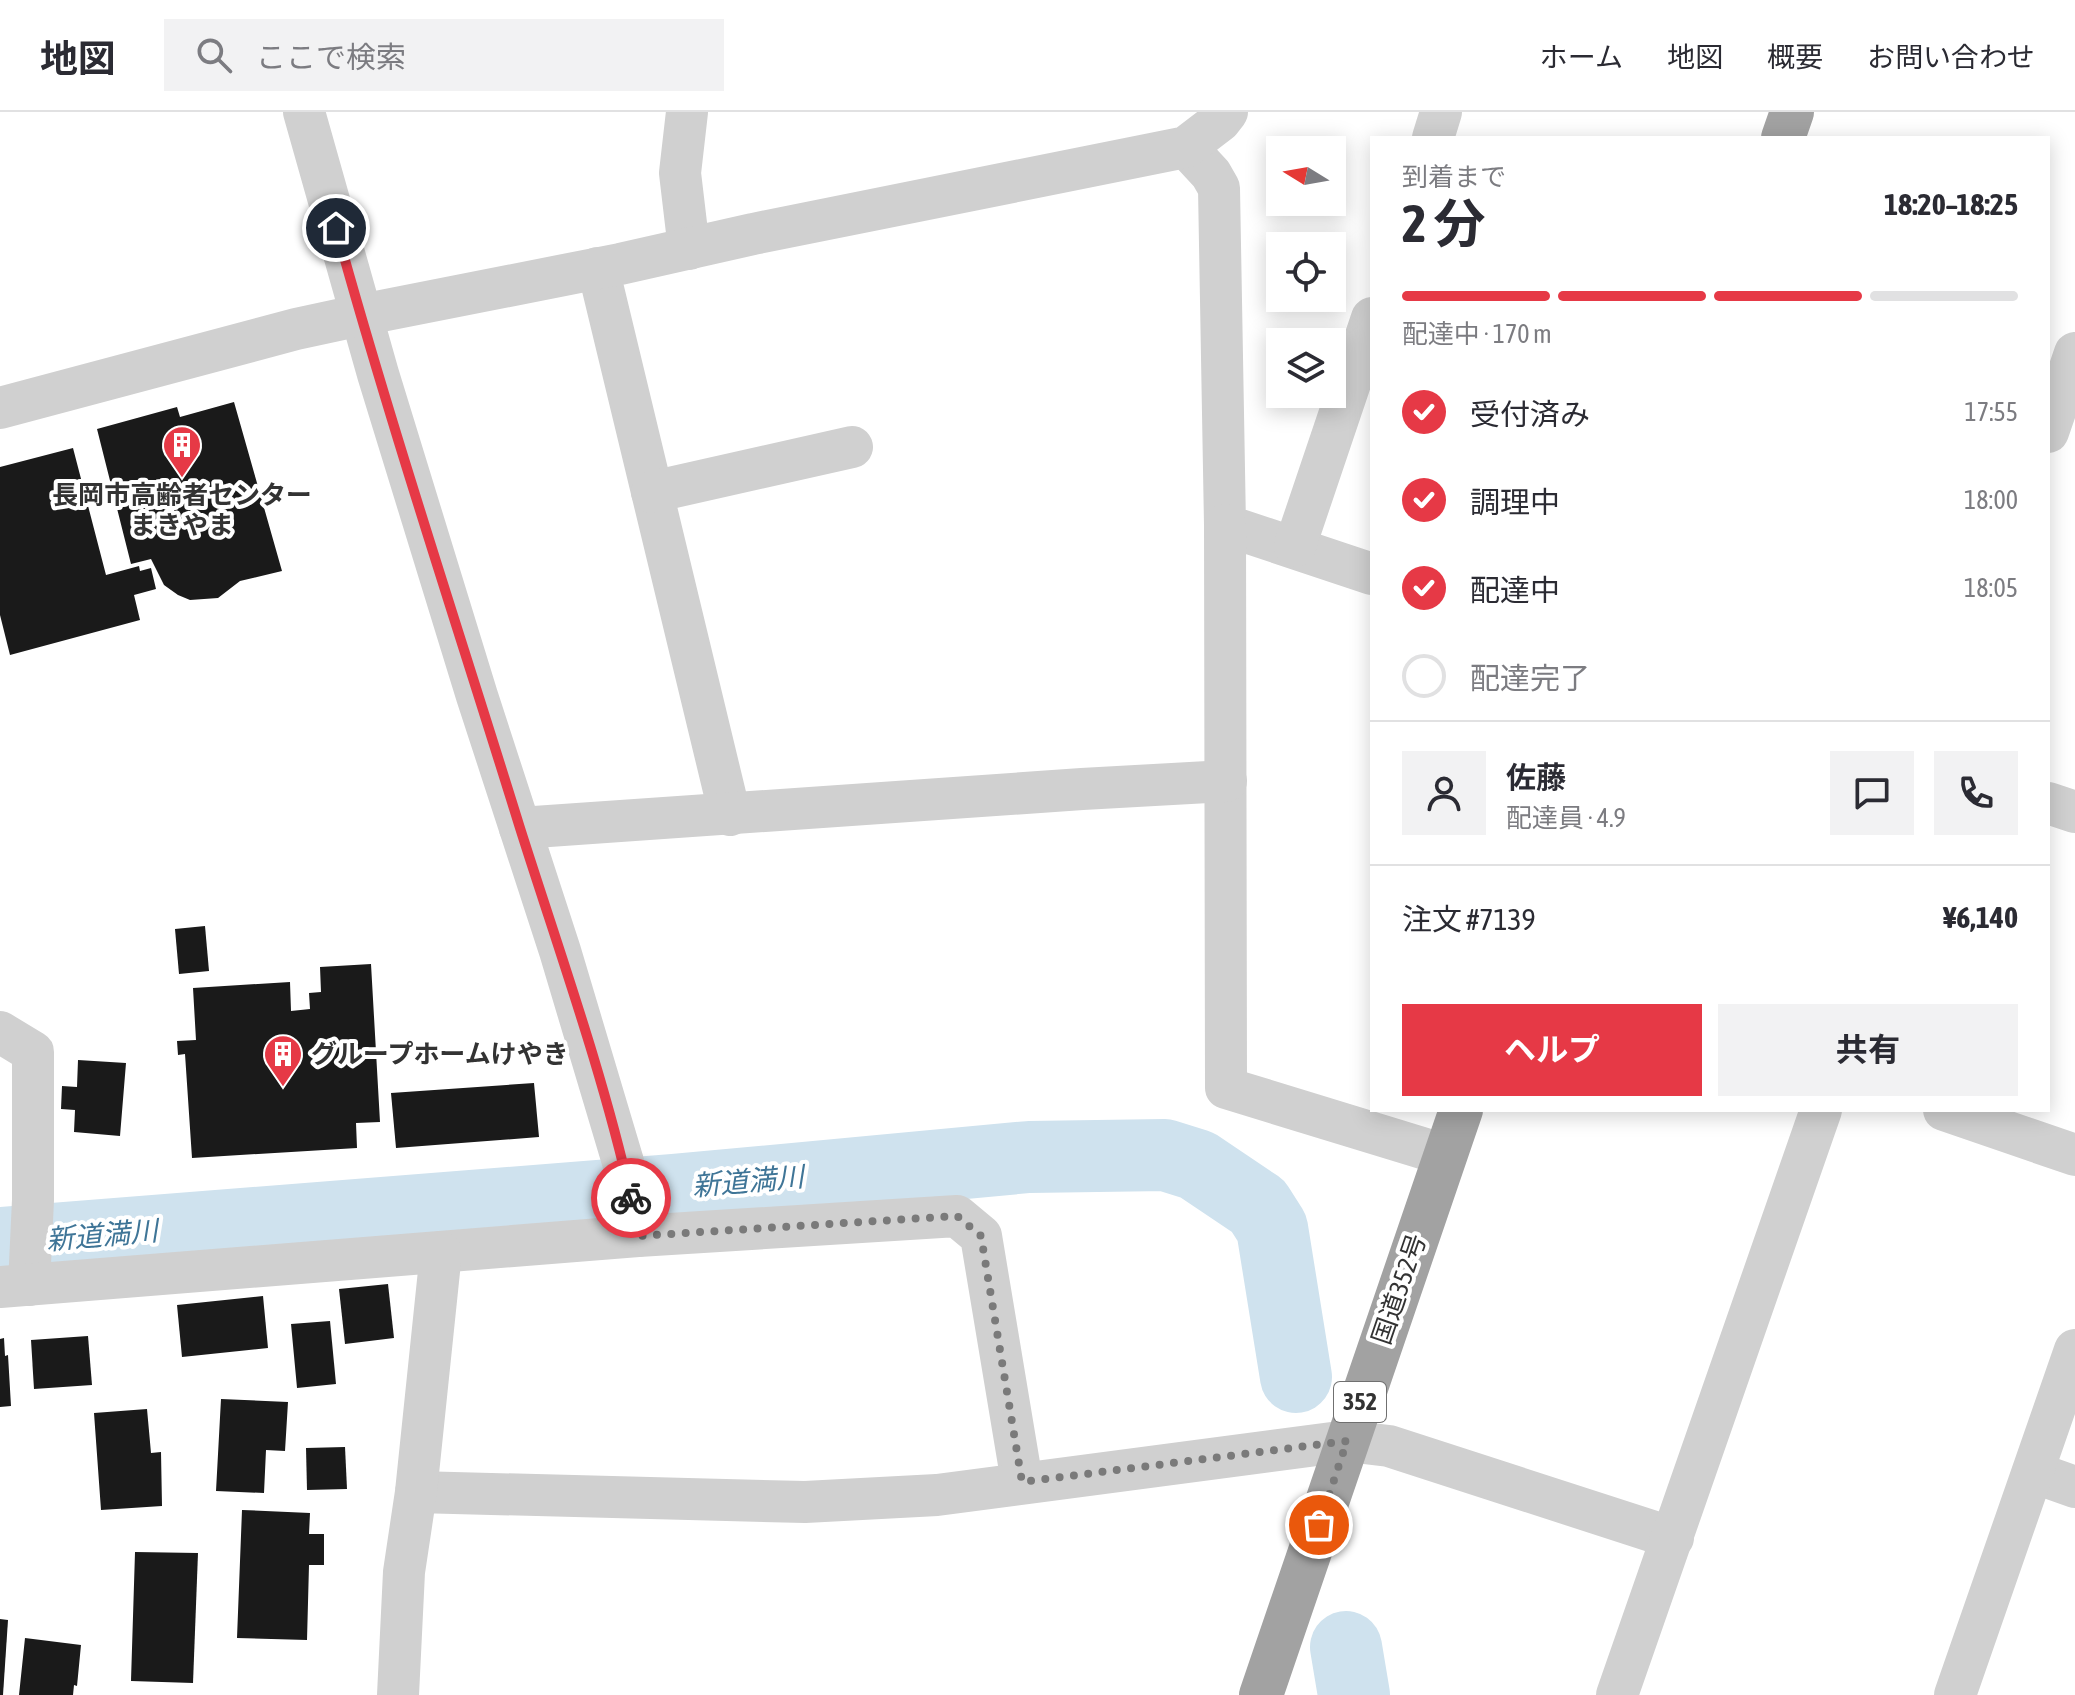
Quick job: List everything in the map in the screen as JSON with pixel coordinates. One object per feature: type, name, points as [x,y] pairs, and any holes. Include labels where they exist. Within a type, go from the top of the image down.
[{"type":"highway","points":[[1784,136],[1792,112]]},
{"type":"highway","name":"国道352号","points":[[1261,1695],[1460,1112]]},
{"type":"street","points":[[304,112],[361,315],[623,1162],[637,1229]]},
{"type":"street","points":[[687,112],[680,173],[689,249]]},
{"type":"street","points":[[0,408],[296,329],[1186,147],[1227,112]]},
{"type":"street","points":[[1434,136],[1441,112]]},
{"type":"street","points":[[1186,147],[1211,174],[1219,188],[1225,525],[1226,1088],[1445,1155]]},
{"type":"street","points":[[598,268],[730,815]]},
{"type":"street","points":[[1295,546],[1370,324]]},
{"type":"street","points":[[2050,426],[2075,353]]},
{"type":"street","points":[[652,492],[852,447]]},
{"type":"street","points":[[1225,525],[1370,573]]},
{"type":"street","points":[[520,828],[1226,781]]},
{"type":"street","points":[[2050,804],[2075,812]]},
{"type":"street","points":[[0,1032],[33,1052],[33,1200],[20,1278],[441,1252],[637,1229],[957,1216],[981,1236],[1022,1482]]},
{"type":"street","points":[[1617,1695],[1820,1112]]},
{"type":"street","points":[[1950,1112],[2075,1155]]},
{"type":"street","points":[[398,1695],[404,1572],[416,1492],[441,1252]]},
{"type":"street","points":[[1955,1695],[2075,1350]]},
{"type":"street","points":[[416,1492],[805,1502],[937,1495],[1347,1441],[1389,1446],[1673,1538]]},
{"type":"street","points":[[2033,1472],[2075,1487]]},
{"type":"building","name":"長岡市高齢者センター まきやま","points":[[234,402],[282,571],[240,581],[218,598],[190,600],[164,585],[151,559],[131,564],[97,429],[177,407],[180,417]]},
{"type":"building","points":[[73,448],[106,575],[139,566],[140,571],[151,568],[156,589],[134,595],[140,620],[10,655],[0,615],[0,467]]},
{"type":"building","points":[[205,926],[209,971],[179,974],[175,929]]},
{"type":"building","name":"グループホームけやき","points":[[371,964],[380,1122],[356,1123],[357,1148],[192,1158],[185,1054],[178,1055],[177,1041],[196,1040],[193,988],[290,982],[291,1011],[310,1009],[309,993],[321,992],[320,967]]},
{"type":"building","points":[[78,1060],[126,1063],[120,1136],[74,1132],[75,1110],[61,1109],[62,1086],[77,1087]]},
{"type":"building","points":[[534,1083],[539,1137],[396,1148],[391,1093]]},
{"type":"building","points":[[388,1284],[394,1338],[345,1344],[339,1289]]},
{"type":"building","points":[[263,1296],[268,1348],[182,1357],[177,1305]]},
{"type":"building","points":[[330,1321],[336,1384],[297,1388],[291,1324]]},
{"type":"building","points":[[88,1336],[92,1385],[34,1389],[31,1340]]},
{"type":"building","points":[[4,1338],[11,1406],[0,1407],[0,1339]]},
{"type":"building","points":[[221,1399],[288,1402],[285,1451],[266,1450],[264,1493],[216,1491]]},
{"type":"building","points":[[147,1409],[151,1453],[161,1452],[162,1506],[101,1510],[94,1413]]},
{"type":"building","points":[[345,1447],[347,1489],[307,1490],[306,1448]]},
{"type":"building","points":[[242,1510],[310,1513],[309,1534],[324,1534],[324,1565],[309,1565],[307,1640],[237,1638]]},
{"type":"building","points":[[135,1552],[198,1553],[193,1683],[131,1681]]},
{"type":"building","points":[[0,1619],[8,1620],[3,1695],[0,1695]]},
{"type":"building","points":[[25,1638],[81,1645],[77,1686],[74,1685],[73,1695],[19,1695]]},
{"type":"waterway","name":"新道満川","points":[[0,1243],[674,1190],[1029,1157],[1165,1155],[1197,1165],[1258,1206],[1272,1228],[1296,1377]]},
{"type":"waterway","name":"新道満川","points":[[1346,1647],[1354,1695]]},
{"type":"way so far","points":[[631,1198],[638,1236],[957,1216],[981,1236],[1022,1482],[1347,1441],[1319,1525]]},
{"type":"place","name":"長岡市高齢者センター まきやま","points":[[182,479]]},
{"type":"place","name":"グループホームけやき","points":[[283,1088]]},
{"type":"route","points":[[336,228],[477,696],[560,951],[631,1198]]}]
